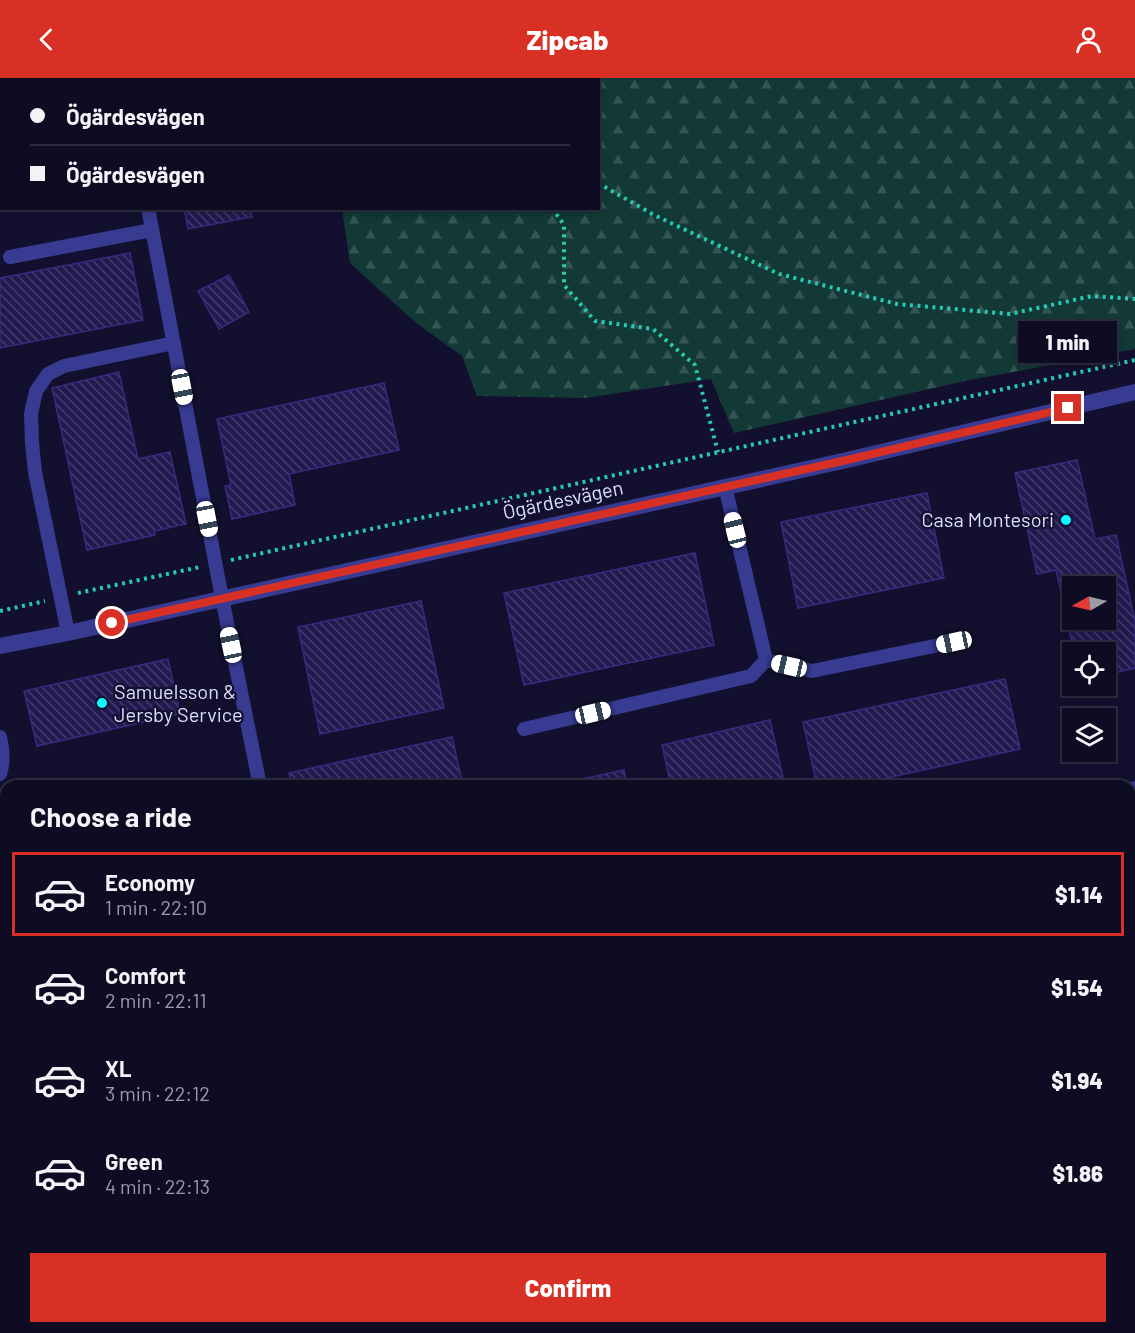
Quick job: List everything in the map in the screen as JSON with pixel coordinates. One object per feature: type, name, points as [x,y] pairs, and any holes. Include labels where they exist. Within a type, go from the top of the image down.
[{"type":"street","name":"Ögärdesvägen","points":[[0,646],[68,633],[967,432],[1135,392]]},
{"type":"lane","points":[[148,210],[259,780]]},
{"type":"lane","points":[[10,257],[152,230]]},
{"type":"lane","points":[[68,633],[35,472],[31,414],[36,391],[48,374],[64,366],[174,343]]},
{"type":"lane","points":[[725,486],[766,660]]},
{"type":"lane","points":[[766,660],[812,671],[954,642]]},
{"type":"lane","points":[[524,729],[751,676],[766,660]]},
{"type":"lane","points":[[0,738],[3,753],[0,774]]},
{"type":"path","points":[[600,184],[654,215],[779,274],[897,304],[1010,314],[1092,296],[1135,299]]},
{"type":"path","points":[[553,210],[564,225],[564,285],[595,321],[653,328],[695,365],[718,452]]},
{"type":"path","points":[[0,611],[1135,360]]},
{"type":"green space","points":[[600,78],[1135,78],[1135,349],[965,381],[734,433],[711,379],[585,398],[477,396],[462,356],[415,322],[350,263],[342,210],[600,210]]},
{"type":"building","points":[[184,210],[250,210],[252,217],[188,229]]},
{"type":"building","points":[[130,253],[143,320],[0,348],[0,278]]},
{"type":"building","points":[[229,275],[249,312],[219,329],[198,291]]},
{"type":"building","points":[[119,372],[138,459],[170,452],[186,524],[154,531],[155,535],[87,550],[52,388]]},
{"type":"building","points":[[384,383],[399,450],[289,474],[295,505],[232,519],[225,486],[231,485],[217,419]]},
{"type":"building","points":[[1077,460],[1095,539],[1116,535],[1135,621],[1135,668],[1116,673],[1116,642],[1072,642],[1069,630],[1116,630],[1116,576],[1062,576],[1062,597],[1056,570],[1037,574],[1015,473]]},
{"type":"building","points":[[927,493],[944,578],[798,608],[781,522]]},
{"type":"building","points":[[695,553],[714,645],[524,685],[504,593]]},
{"type":"building","points":[[421,601],[444,708],[320,734],[298,627]]},
{"type":"building","name":"Samuelsson & Jersby Service","points":[[168,659],[180,714],[37,746],[24,691]]},
{"type":"building","points":[[1005,679],[1020,749],[878,780],[816,780],[803,722]]},
{"type":"building","points":[[770,720],[784,780],[670,780],[662,745]]},
{"type":"building","points":[[452,737],[462,780],[291,780],[289,773]]},
{"type":"building","points":[[624,770],[626,780],[578,780]]},
{"type":"place","name":"Casa Montesori","points":[[1066,520]]},
{"type":"place","name":"Samuelsson & Jersby Service","points":[[102,703]]},
{"type":"route","points":[[112,623],[847,460],[1068,408]]}]
